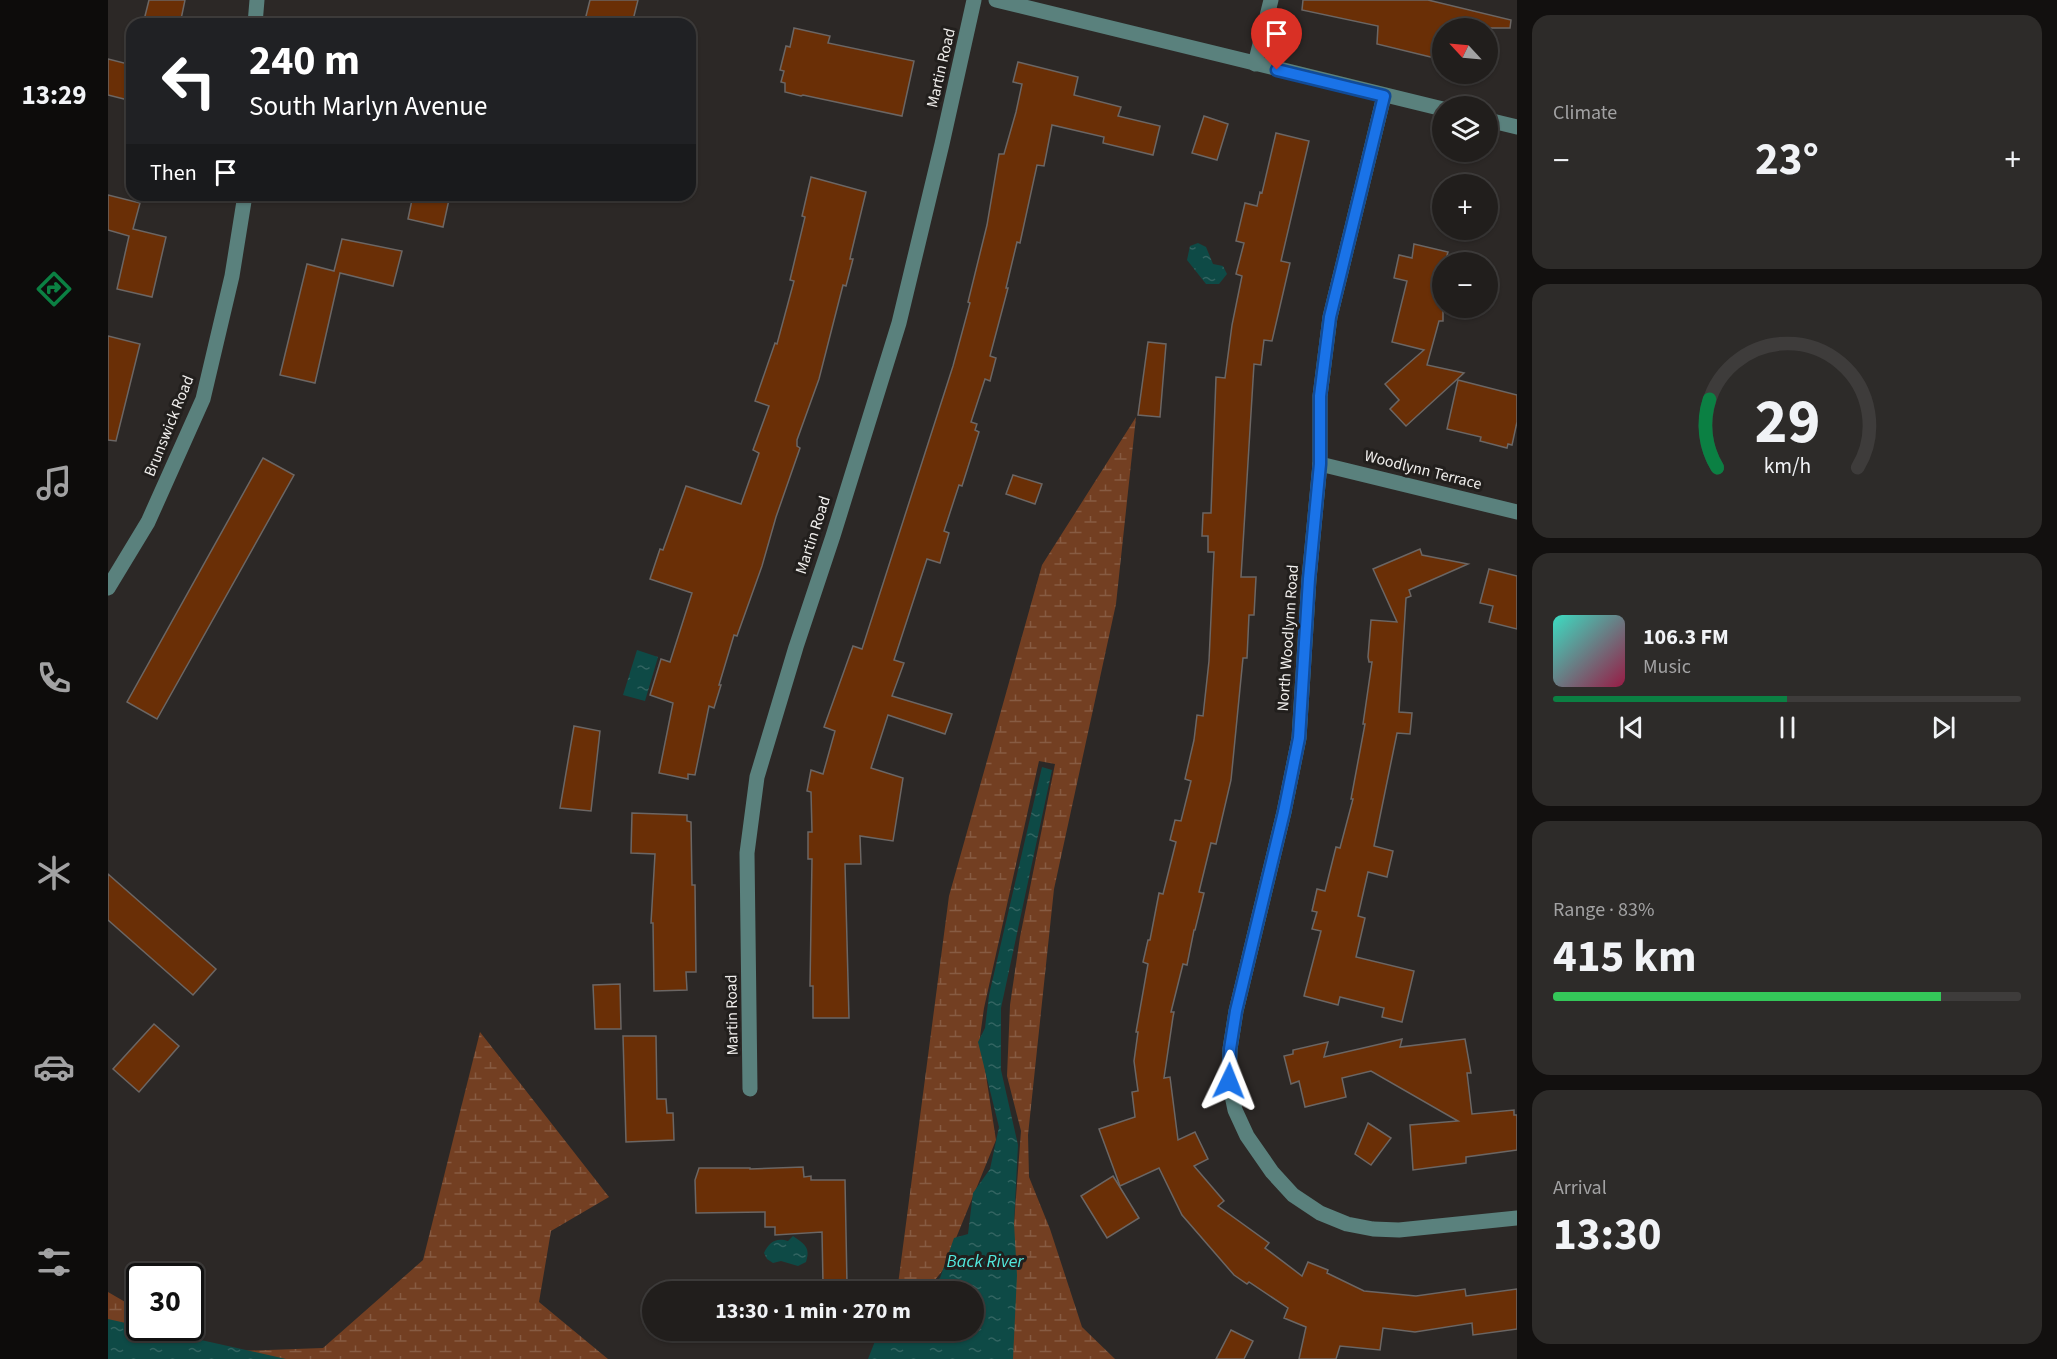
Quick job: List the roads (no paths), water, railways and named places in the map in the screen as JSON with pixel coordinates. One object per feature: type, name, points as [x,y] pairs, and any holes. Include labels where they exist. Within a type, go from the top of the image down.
[{"type":"street","points":[[256,18],[257,0]]},
{"type":"street","name":"Martin Road","points":[[750,1089],[747,853],[757,777],[789,668],[833,536],[899,322],[974,0]]},
{"type":"street","points":[[996,0],[1432,107]]},
{"type":"street","points":[[1255,64],[1271,0]]},
{"type":"street","name":"North Woodlynn Road","points":[[1384,96],[1330,317],[1320,396],[1320,464],[1309,579],[1299,738],[1284,812],[1236,1011],[1230,1049],[1229,1081],[1235,1110],[1247,1136],[1272,1172],[1293,1195],[1320,1213],[1347,1224],[1373,1229],[1399,1230],[1517,1218]]},
{"type":"street","points":[[1498,122],[1517,127]]},
{"type":"street","name":"Brunswick Road","points":[[108,588],[147,522],[203,399],[232,276],[244,201]]},
{"type":"street","name":"Woodlynn Terrace","points":[[1320,464],[1517,512]]},
{"type":"water","points":[[1198,243],[1206,247],[1213,264],[1223,266],[1227,274],[1219,284],[1206,284],[1187,260],[1190,246]]},
{"type":"water","points":[[637,650],[658,657],[645,701],[623,695]]},
{"type":"water","name":"Back River","points":[[1042,767],[1052,770],[1001,1008],[1001,1070],[1018,1145],[1014,1223],[1017,1275],[1013,1359],[868,1359],[875,1341],[984,1341],[984,1281],[936,1281],[940,1278],[954,1238],[968,1234],[973,1193],[990,1169],[999,1127],[978,1042],[985,1028],[989,995]]},
{"type":"water","points":[[793,1236],[807,1249],[806,1262],[798,1266],[781,1261],[773,1263],[767,1259],[764,1253],[771,1243],[776,1240],[788,1241]]},
{"type":"water","points":[[108,1319],[126,1323],[126,1341],[204,1341],[286,1359],[108,1359]]}]
